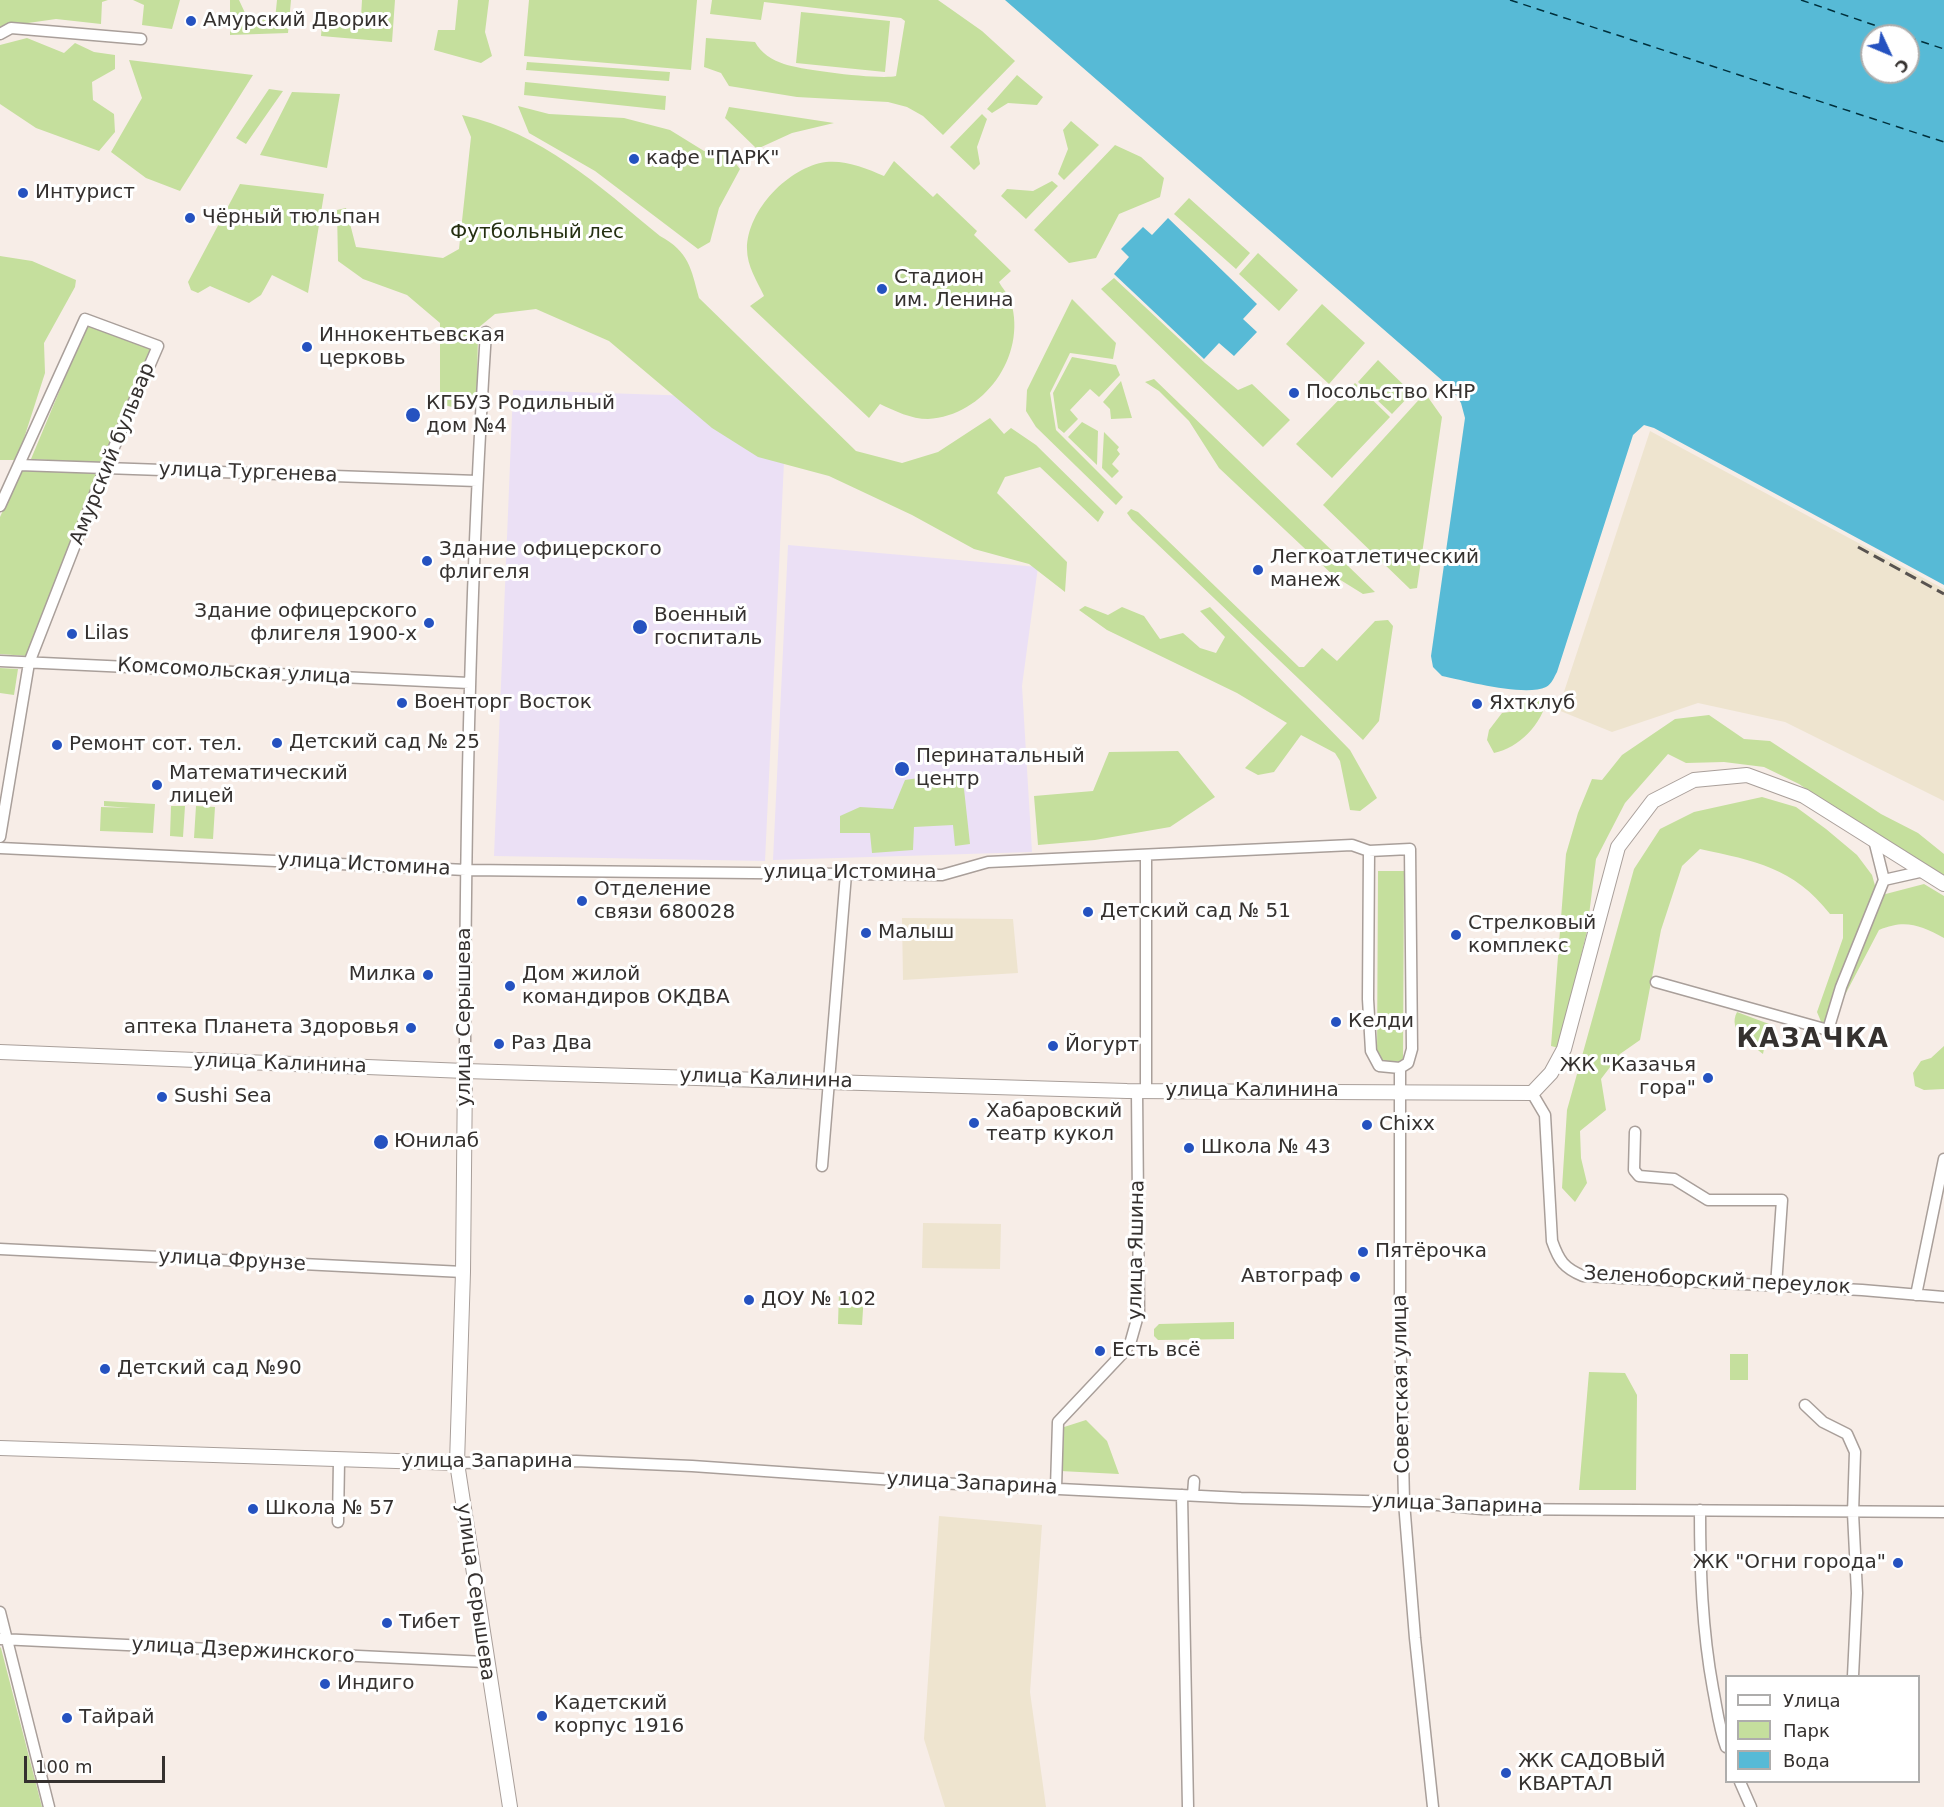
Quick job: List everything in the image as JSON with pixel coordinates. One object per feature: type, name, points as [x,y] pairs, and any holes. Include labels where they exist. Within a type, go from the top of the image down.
[{"type":"main road","points":[[1532,1093],[1551,1073],[1564,1049],[1618,846],[1653,801],[1694,780],[1747,775],[1804,796],[1944,884]]},
{"type":"main road","name":"улица Калинина","points":[[0,1052],[465,1071],[1141,1091],[1532,1093]]},
{"type":"main road","name":"улица Серышева","points":[[465,1071],[463,1272],[457,1463],[485,1662],[510,1807]]},
{"type":"main road","name":"улица Запарина","points":[[0,1448],[339,1461],[457,1463]]},
{"type":"street","points":[[0,33],[11,28],[141,39]]},
{"type":"street","name":"Амурский бульвар","points":[[0,506],[85,319],[158,346],[105,468],[29,663],[0,837]]},
{"type":"street","name":"улица Серышева","points":[[465,1071],[469,683],[486,332]]},
{"type":"street","name":"улица Тургенева","points":[[19,465],[477,481]]},
{"type":"street","name":"Комсомольская улица","points":[[0,661],[469,683]]},
{"type":"street","points":[[1656,982],[1828,1030],[1841,987],[1884,880],[1874,840]]},
{"type":"street","name":"улица Истомина","points":[[0,848],[466,870],[942,875],[988,862],[1352,845],[1369,851],[1410,849]]},
{"type":"street","name":"Советская улица","points":[[1410,849],[1412,1049],[1408,1063],[1400,1068],[1399,1091],[1404,1502],[1415,1638],[1433,1807]]},
{"type":"street","points":[[1369,851],[1368,999],[1371,1051],[1379,1066],[1400,1068]]},
{"type":"street","name":"улица Яшина","points":[[1056,1488],[1058,1422],[1123,1353],[1135,1331],[1139,1312],[1146,855]]},
{"type":"street","points":[[1884,880],[1924,871]]},
{"type":"street","points":[[822,1166],[846,874]]},
{"type":"street","name":"Зеленоборский переулок","points":[[1532,1093],[1545,1115],[1552,1241],[1559,1260],[1568,1270],[1583,1276],[1944,1296]]},
{"type":"street","points":[[1635,1132],[1634,1170],[1639,1176],[1674,1179],[1708,1200],[1782,1200],[1776,1286]]},
{"type":"street","points":[[1916,1295],[1944,1159]]},
{"type":"street","name":"улица Фрунзе","points":[[0,1249],[463,1272]]},
{"type":"street","points":[[1805,1405],[1824,1422],[1847,1434],[1855,1452],[1853,1513],[1857,1593],[1853,1675]]},
{"type":"street","points":[[338,1522],[339,1461]]},
{"type":"street","name":"улица Запарина","points":[[457,1463],[576,1461],[692,1466],[876,1479],[1182,1495],[1404,1502],[1482,1509],[1944,1512]]},
{"type":"street","points":[[1193,1495],[1194,1481]]},
{"type":"street","points":[[1182,1495],[1188,1807]]},
{"type":"street","points":[[1700,1510],[1700,1578],[1706,1651],[1721,1734],[1725,1744]]},
{"type":"street","points":[[0,1612],[4,1640],[49,1807]]},
{"type":"street","name":"улица Дзержинского","points":[[4,1640],[485,1662]]},
{"type":"street","points":[[1740,1783],[1751,1807]]},
{"type":"shaded area","name":"Военный госпиталь","points":[[513,390],[787,399],[765,861],[494,856]]},
{"type":"shaded area","points":[[1650,431],[1944,589],[1944,801],[1785,722],[1698,703],[1612,732],[1558,710]]},
{"type":"shaded area","name":"Перинатальный центр","points":[[788,545],[1038,567],[1022,686],[1032,852],[773,860]]},
{"type":"shaded area","points":[[902,918],[1013,919],[1018,973],[903,980]]},
{"type":"shaded area","points":[[923,1223],[1001,1224],[1000,1269],[922,1268]]},
{"type":"shaded area","points":[[939,1516],[1042,1525],[1030,1692],[1046,1807],[945,1807],[924,1739]]},
{"type":"green space","points":[[0,0],[108,0],[102,2],[101,24],[56,19],[0,27]]},
{"type":"green space","points":[[133,0],[180,0],[172,29],[142,25],[144,5]]},
{"type":"green space","points":[[230,0],[239,0],[246,15],[275,20],[277,0],[291,0],[288,33],[230,35]]},
{"type":"green space","points":[[362,0],[395,0],[392,42],[321,36],[323,13],[361,17]]},
{"type":"green space","points":[[458,0],[489,0],[485,32],[492,56],[481,63],[434,50],[438,30],[455,30]]},
{"type":"green space","points":[[529,0],[697,0],[691,70],[524,56]]},
{"type":"green space","points":[[712,0],[938,0],[982,31],[1015,61],[943,135],[923,116],[907,107],[888,102],[797,97],[729,86],[721,73],[704,67],[706,38],[755,42],[760,50],[771,58],[793,66],[858,76],[896,76],[905,21],[901,18],[764,2],[761,20],[710,14]]},
{"type":"green space","points":[[801,12],[890,21],[885,72],[796,63]]},
{"type":"green space","points":[[27,38],[64,53],[75,43],[94,52],[115,55],[115,69],[92,82],[93,100],[114,114],[115,132],[99,151],[36,128],[0,104],[0,45]]},
{"type":"green space","points":[[129,60],[253,75],[180,191],[146,178],[111,152],[142,98]]},
{"type":"green space","points":[[527,62],[670,72],[669,81],[526,70]]},
{"type":"green space","points":[[1017,75],[1043,97],[1037,105],[1008,103],[992,113],[987,109]]},
{"type":"green space","points":[[525,82],[666,96],[665,110],[524,95]]},
{"type":"green space","points":[[269,89],[283,91],[246,144],[236,138]]},
{"type":"green space","points":[[292,92],[340,94],[327,168],[260,155]]},
{"type":"green space","points":[[518,106],[549,114],[624,118],[670,130],[704,151],[726,151],[740,169],[719,208],[710,242],[698,249],[595,171],[529,133]]},
{"type":"green space","points":[[729,107],[834,123],[792,133],[757,149],[725,118]]},
{"type":"green space","points":[[982,114],[987,119],[977,147],[980,164],[974,170],[950,147]]},
{"type":"green space","name":"Футбольный лес","points":[[462,115],[518,134],[568,163],[670,242],[683,255],[691,269],[699,298],[856,451],[902,463],[938,452],[990,418],[1004,434],[1011,428],[1036,445],[1104,512],[1098,522],[1040,467],[1005,477],[997,493],[1067,562],[1065,592],[1029,564],[974,549],[912,515],[829,476],[758,457],[712,428],[609,341],[536,309],[495,314],[478,328],[477,394],[460,409],[440,404],[440,323],[407,295],[363,279],[338,261],[337,210],[346,208],[356,247],[443,258],[459,249],[471,137]]},
{"type":"green space","points":[[1071,121],[1099,145],[1064,180],[1058,174],[1068,149],[1063,130]]},
{"type":"green space","points":[[1115,145],[1141,157],[1164,178],[1160,197],[1119,214],[1096,258],[1069,263],[1034,230]]},
{"type":"green space","name":"Стадион им. Ленина","points":[[894,161],[933,197],[937,193],[977,231],[974,235],[1011,271],[999,282],[1010,299],[1014,322],[1013,343],[1007,362],[983,395],[967,407],[948,415],[928,419],[909,416],[880,404],[869,418],[750,306],[764,296],[749,261],[747,249],[749,234],[762,206],[773,193],[798,172],[826,162],[848,163],[884,176]]},
{"type":"green space","points":[[1052,181],[1058,186],[1026,219],[1001,196],[1007,189],[1033,191]]},
{"type":"green space","points":[[240,184],[324,194],[308,293],[272,275],[261,295],[249,303],[210,286],[198,293],[191,290],[188,282]]},
{"type":"green space","points":[[1189,198],[1250,253],[1236,269],[1174,214]]},
{"type":"green space","points":[[1258,253],[1298,290],[1279,311],[1239,274]]},
{"type":"green space","points":[[0,256],[32,261],[76,280],[75,287],[44,343],[45,373],[17,460],[0,460]]},
{"type":"green space","points":[[1114,278],[1205,363],[1238,390],[1252,384],[1290,420],[1263,447],[1101,289]]},
{"type":"green space","points":[[1072,299],[1116,343],[1113,359],[1070,353],[1050,393],[1056,430],[1123,497],[1116,505],[1036,427],[1026,411],[1027,390]]},
{"type":"green space","points":[[1322,304],[1365,343],[1329,384],[1286,344]]},
{"type":"green space","points":[[87,325],[153,349],[103,463],[31,459]]},
{"type":"green space","points":[[1072,357],[1116,365],[1120,375],[1099,397],[1090,389],[1070,410],[1078,419],[1064,433],[1058,428],[1053,393]]},
{"type":"green space","points":[[1378,360],[1412,393],[1392,414],[1358,382]]},
{"type":"green space","points":[[1154,379],[1375,592],[1363,594],[1334,576],[1219,468],[1189,421],[1159,391],[1145,382]]},
{"type":"green space","points":[[1121,381],[1132,418],[1111,419],[1110,409],[1103,402]]},
{"type":"green space","points":[[1355,383],[1390,417],[1332,478],[1296,444]]},
{"type":"green space","points":[[1425,393],[1442,417],[1417,588],[1410,589],[1323,505]]},
{"type":"green space","points":[[1082,422],[1098,431],[1097,465],[1068,437]]},
{"type":"green space","points":[[1104,432],[1119,447],[1117,450],[1120,454],[1112,464],[1119,471],[1112,478],[1102,468]]},
{"type":"green space","points":[[22,469],[100,473],[27,656],[0,654],[0,517]]},
{"type":"green space","points":[[1131,509],[1138,512],[1299,667],[1304,667],[1322,648],[1337,661],[1375,621],[1388,620],[1393,626],[1379,721],[1363,740],[1132,520],[1127,513]]},
{"type":"green space","points":[[1085,606],[1108,615],[1122,607],[1144,616],[1160,639],[1183,633],[1200,648],[1216,653],[1225,637],[1200,611],[1210,607],[1350,750],[1377,798],[1360,811],[1350,810],[1340,761],[1335,753],[1301,735],[1274,772],[1258,775],[1245,768],[1287,723],[1237,693],[1107,630],[1079,610]]},
{"type":"green space","points":[[0,668],[18,669],[14,695],[0,693]]},
{"type":"green space","points":[[1523,695],[1547,699],[1540,717],[1528,734],[1512,746],[1494,753],[1487,740],[1489,730],[1502,713],[1517,711]]},
{"type":"green space","points":[[1709,715],[1744,739],[1770,741],[1881,814],[1918,833],[1944,854],[1944,876],[1891,847],[1799,784],[1764,767],[1724,762],[1686,763],[1668,754],[1625,803],[1596,859],[1587,931],[1559,1048],[1551,1046],[1566,854],[1578,813],[1592,779],[1602,780],[1622,755],[1675,719]]},
{"type":"green space","points":[[1178,751],[1215,797],[1170,827],[1095,840],[1038,845],[1034,796],[1093,791],[1109,752]]},
{"type":"green space","points":[[939,775],[960,780],[964,789],[970,844],[955,846],[953,825],[914,827],[913,850],[872,853],[870,833],[840,833],[840,816],[860,807],[893,809],[905,780]]},
{"type":"green space","points":[[1762,797],[1796,807],[1857,855],[1872,875],[1878,896],[1924,884],[1944,896],[1944,938],[1920,927],[1905,924],[1879,930],[1834,1016],[1822,1024],[1817,1012],[1843,938],[1843,914],[1830,914],[1802,886],[1772,868],[1700,849],[1682,866],[1661,930],[1640,1040],[1620,1054],[1601,1079],[1606,1110],[1580,1131],[1581,1158],[1587,1183],[1575,1202],[1562,1188],[1567,1110],[1634,869],[1660,829],[1694,812]]},
{"type":"green space","points":[[104,801],[155,804],[153,833],[100,831],[101,807],[131,808],[104,806]]},
{"type":"green space","points":[[171,806],[185,806],[183,837],[170,836]]},
{"type":"green space","points":[[196,806],[215,807],[213,839],[194,838]]},
{"type":"green space","points":[[1378,871],[1404,871],[1403,1062],[1377,1061]]},
{"type":"green space","points":[[1737,1012],[1769,1024],[1763,1054],[1737,1031],[1735,1019]]},
{"type":"green space","points":[[1944,1046],[1944,1089],[1924,1090],[1915,1086],[1913,1073],[1921,1061],[1931,1058]]},
{"type":"green space","points":[[839,1292],[864,1294],[862,1325],[838,1324]]},
{"type":"green space","points":[[1234,1322],[1234,1339],[1158,1340],[1154,1336],[1154,1329],[1159,1324]]},
{"type":"green space","points":[[1730,1354],[1748,1354],[1748,1380],[1730,1380]]},
{"type":"green space","points":[[1589,1372],[1625,1373],[1637,1395],[1636,1490],[1579,1490]]},
{"type":"green space","points":[[1086,1420],[1107,1441],[1119,1474],[1060,1471],[1061,1428]]},
{"type":"green space","points":[[1,1648],[42,1807],[0,1807]]},
{"type":"water","points":[[1005,0],[1944,0],[1944,585],[1654,428],[1644,425],[1633,435],[1557,672],[1551,682],[1546,687],[1536,690],[1524,690],[1495,687],[1442,676],[1433,667],[1431,656],[1465,418],[1461,403],[1452,389]]},
{"type":"water","points":[[1168,218],[1257,304],[1243,319],[1257,332],[1234,356],[1219,343],[1204,359],[1114,274],[1129,257],[1121,249],[1143,227],[1152,235]]},
{"type":"ferry route","points":[[1510,0],[1944,142]]},
{"type":"ferry route","points":[[1801,0],[1871,24]]},
{"type":"ferry route","points":[[1920,41],[1944,49]]},
{"type":"railway","points":[[1858,547],[1944,594]]},
{"type":"place","name":"Амурский Дворик","points":[[191,21]]},
{"type":"place","name":"кафе \"ПАРК\"","points":[[634,159]]},
{"type":"place","name":"Интурист","points":[[23,193]]},
{"type":"place","name":"Чёрный тюльпан","points":[[190,218]]},
{"type":"place","name":"Стадион им. Ленина","points":[[882,289]]},
{"type":"place","name":"Иннокентьевская церковь","points":[[307,347]]},
{"type":"place","name":"Посольство КНР","points":[[1294,393]]},
{"type":"place","name":"КГБУЗ Родильный дом №4","points":[[413,415]]},
{"type":"place","name":"Здание офицерского флигеля","points":[[427,561]]},
{"type":"place","name":"Легкоатлетический манеж","points":[[1258,570]]},
{"type":"place","name":"Здание офицерского флигеля 1900-х","points":[[429,623]]},
{"type":"place","name":"Военный госпиталь","points":[[640,627]]},
{"type":"place","name":"Lilas","points":[[72,634]]},
{"type":"place","name":"Военторг Восток","points":[[402,703]]},
{"type":"place","name":"Яхтклуб","points":[[1477,704]]},
{"type":"place","name":"Детский сад № 25","points":[[277,743]]},
{"type":"place","name":"Ремонт сот. тел.","points":[[57,745]]},
{"type":"place","name":"Перинатальный центр","points":[[902,769]]},
{"type":"place","name":"Математический лицей","points":[[157,785]]},
{"type":"place","name":"Отделение связи 680028","points":[[582,901]]},
{"type":"place","name":"Детский сад № 51","points":[[1088,912]]},
{"type":"place","name":"Малыш","points":[[866,933]]},
{"type":"place","name":"Стрелковый комплекс","points":[[1456,935]]},
{"type":"place","name":"Милка","points":[[428,975]]},
{"type":"place","name":"Дом жилой командиров ОКДВА","points":[[510,986]]},
{"type":"place","name":"Келди","points":[[1336,1022]]},
{"type":"place","name":"аптека Планета Здоровья","points":[[411,1028]]},
{"type":"place","name":"Раз Два","points":[[499,1044]]},
{"type":"place","name":"Йогурт","points":[[1053,1046]]},
{"type":"place","name":"ЖК \"Казачья гора\"","points":[[1708,1078]]},
{"type":"place","name":"Sushi Sea","points":[[162,1097]]},
{"type":"place","name":"Хабаровский театр кукол","points":[[974,1123]]},
{"type":"place","name":"Chixx","points":[[1367,1125]]},
{"type":"place","name":"Юнилаб","points":[[381,1142]]},
{"type":"place","name":"Школа № 43","points":[[1189,1148]]},
{"type":"place","name":"Пятёрочка","points":[[1363,1252]]},
{"type":"place","name":"Автограф","points":[[1355,1277]]},
{"type":"place","name":"ДОУ № 102","points":[[749,1300]]},
{"type":"place","name":"Есть всё","points":[[1100,1351]]},
{"type":"place","name":"Детский сад №90","points":[[105,1369]]},
{"type":"place","name":"Школа № 57","points":[[253,1509]]},
{"type":"place","name":"ЖК \"Огни города\"","points":[[1898,1563]]},
{"type":"place","name":"Тибет","points":[[387,1623]]},
{"type":"place","name":"Индиго","points":[[325,1684]]},
{"type":"place","name":"Кадетский корпус 1916","points":[[542,1716]]},
{"type":"place","name":"Тайрай","points":[[67,1718]]},
{"type":"place","name":"ЖК САДОВЫЙ КВАРТАЛ","points":[[1506,1773]]},
{"type":"district","name":"КАЗАЧКА","points":[[1813,1040]]}]
